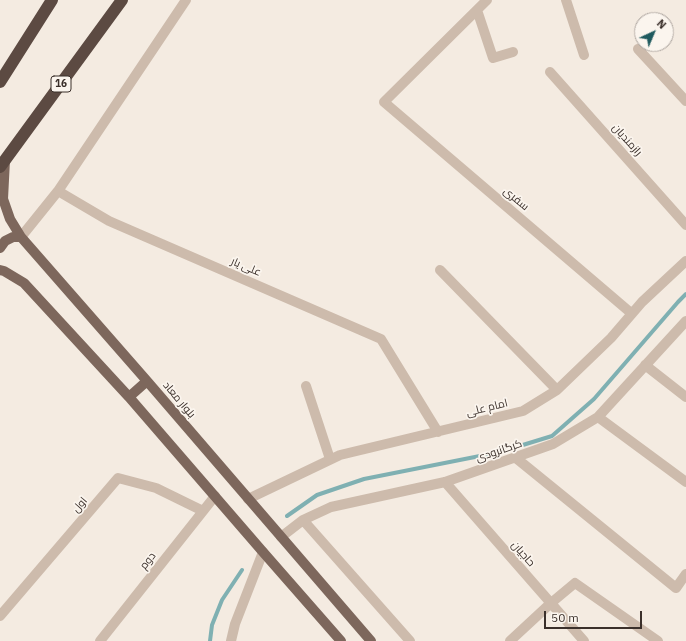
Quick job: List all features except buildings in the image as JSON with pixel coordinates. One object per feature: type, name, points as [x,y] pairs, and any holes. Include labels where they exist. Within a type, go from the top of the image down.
[{"type":"highway","points":[[0,82],[52,0]]},
{"type":"highway","name":"16","points":[[3,163],[122,0]]},
{"type":"main road","name":"بلوار معاد","points":[[3,163],[3,199],[10,219],[21,237],[371,641]]},
{"type":"main road","points":[[0,248],[6,241],[13,237],[21,237]]},
{"type":"main road","points":[[1,268],[24,283],[129,397],[341,641]]},
{"type":"main road","points":[[129,397],[147,381]]},
{"type":"street","points":[[21,237],[58,191],[186,0]]},
{"type":"street","points":[[487,0],[477,10],[492,58],[513,52]]},
{"type":"street","points":[[566,0],[584,55]]},
{"type":"street","name":"سفری","points":[[477,10],[384,102],[632,313]]},
{"type":"street","points":[[641,52],[686,101]]},
{"type":"street","name":"رازمندیان","points":[[550,72],[686,225]]},
{"type":"street","name":"علی یار","points":[[58,191],[109,221],[381,339],[438,432]]},
{"type":"street","name":"امام علی","points":[[248,498],[340,455],[523,411],[557,390],[611,338],[632,313],[686,261]]},
{"type":"street","points":[[440,270],[557,390]]},
{"type":"street","name":"کرگانرودی","points":[[280,537],[303,520],[331,507],[444,482],[553,444],[598,417],[644,365],[686,321]]},
{"type":"street","points":[[644,365],[686,397]]},
{"type":"street","points":[[306,386],[330,459]]},
{"type":"street","points":[[598,417],[686,482]]},
{"type":"street","points":[[516,458],[676,588],[686,574]]},
{"type":"street","name":"اول","points":[[0,616],[118,478],[156,488],[203,511]]},
{"type":"street","name":"حاجیان","points":[[444,482],[584,641]]},
{"type":"street","name":"دوم","points":[[100,641],[215,496]]},
{"type":"street","points":[[303,520],[410,641]]},
{"type":"street","points":[[231,641],[235,624],[263,552]]},
{"type":"street","points":[[510,641],[550,603],[575,583],[658,641]]},
{"type":"waterway","points":[[287,516],[317,495],[364,479],[500,452],[552,436],[594,399],[686,294]]},
{"type":"waterway","points":[[210,641],[212,625],[222,600],[242,570]]}]
